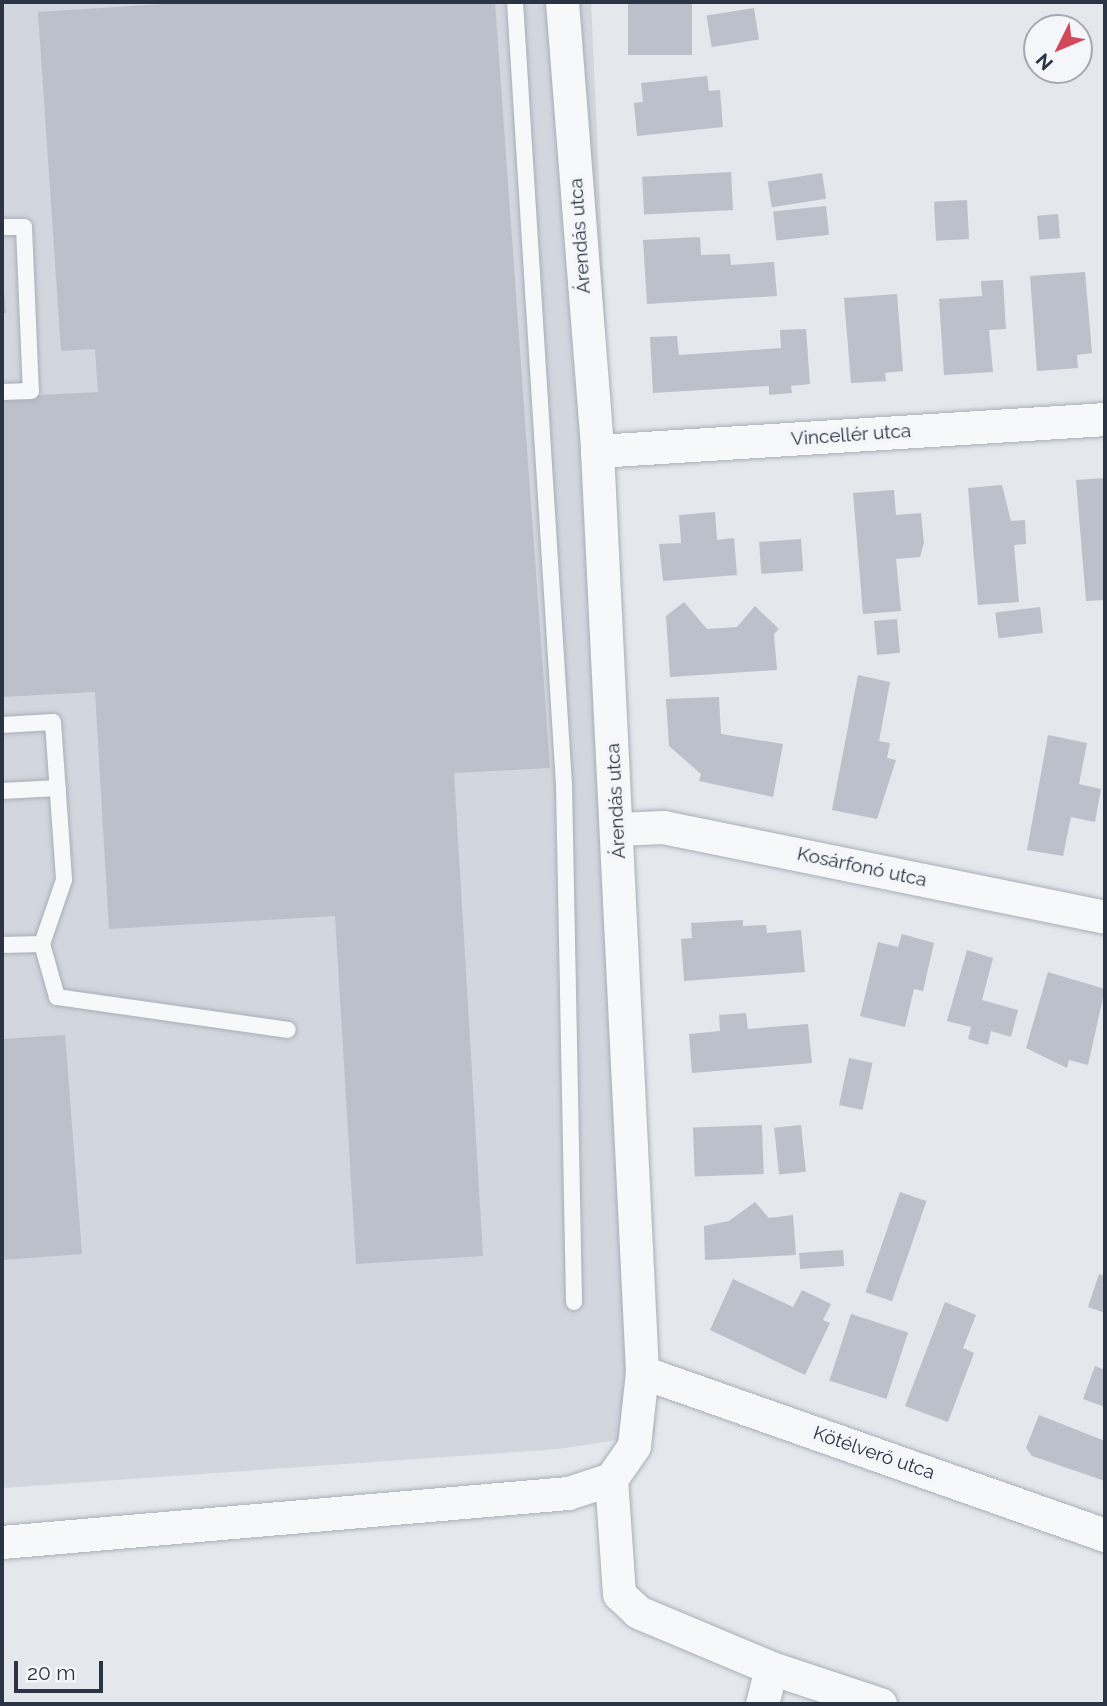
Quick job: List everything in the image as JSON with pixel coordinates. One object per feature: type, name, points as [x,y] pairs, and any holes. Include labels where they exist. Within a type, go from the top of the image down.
[{"type":"street","name":"Árendás utca","points":[[562,2],[597,451],[618,829],[642,1372],[634,1446],[611,1479]]},
{"type":"street","name":"Vincellér utca","points":[[597,451],[1105,419]]},
{"type":"street","name":"Kosárfonó utca","points":[[618,829],[663,827],[1105,917]]},
{"type":"street","name":"Kötélverő utca","points":[[642,1372],[1105,1535]]},
{"type":"street","points":[[2,1542],[568,1493],[611,1479],[619,1594],[638,1612],[771,1668],[880,1704]]},
{"type":"street","points":[[762,1704],[771,1668]]},
{"type":"lane","points":[[515,2],[565,785],[574,1302]]},
{"type":"lane","points":[[2,228],[24,227],[31,391],[2,392]]},
{"type":"lane","points":[[2,725],[53,722],[64,880],[42,944],[57,997],[288,1030]]},
{"type":"lane","points":[[2,791],[58,788]]},
{"type":"lane","points":[[2,945],[42,944]]},
{"type":"shaded area","points":[[2,2],[591,2],[655,1434],[559,1449],[2,1488]]},
{"type":"building","points":[[195,2],[495,2],[550,768],[454,773],[483,1256],[356,1264],[335,916],[109,929],[95,692],[2,697],[2,397],[98,392],[95,349],[61,351],[38,12]]},
{"type":"building","points":[[628,2],[692,2],[692,55],[628,55]]},
{"type":"building","points":[[754,8],[759,40],[712,47],[707,16]]},
{"type":"building","points":[[707,76],[709,91],[720,90],[723,127],[637,136],[634,103],[643,102],[641,83]]},
{"type":"building","points":[[731,172],[733,210],[644,215],[642,177]]},
{"type":"building","points":[[822,173],[826,199],[772,207],[768,182]]},
{"type":"building","points":[[967,200],[969,239],[936,241],[934,202]]},
{"type":"building","points":[[826,206],[829,235],[776,240],[773,212]]},
{"type":"building","points":[[1058,214],[1060,238],[1039,240],[1037,216]]},
{"type":"building","points":[[700,237],[701,255],[730,254],[731,265],[774,262],[777,296],[647,304],[643,240]]},
{"type":"building","points":[[2,268],[6,313],[2,314]]},
{"type":"building","points":[[1085,272],[1092,353],[1077,355],[1078,368],[1037,371],[1030,276]]},
{"type":"building","points":[[1003,280],[1006,329],[989,330],[993,372],[944,375],[939,299],[982,296],[981,281]]},
{"type":"building","points":[[897,294],[903,371],[885,373],[886,381],[851,383],[844,298]]},
{"type":"building","points":[[806,329],[810,384],[791,386],[792,393],[769,395],[769,386],[653,393],[650,337],[677,336],[679,355],[781,348],[780,330]]},
{"type":"building","points":[[1105,478],[1105,600],[1086,601],[1076,480]]},
{"type":"building","points":[[1002,485],[1011,521],[1025,520],[1026,544],[1014,545],[1019,602],[978,605],[968,488]]},
{"type":"building","points":[[894,490],[896,515],[921,513],[924,543],[920,557],[896,559],[901,611],[863,614],[853,493]]},
{"type":"building","points":[[715,512],[717,540],[734,538],[737,575],[663,581],[659,544],[681,543],[679,515]]},
{"type":"building","points":[[801,539],[803,571],[761,574],[759,542]]},
{"type":"building","points":[[684,602],[707,629],[737,627],[755,606],[779,629],[774,634],[777,670],[670,677],[666,616]]},
{"type":"building","points":[[1040,607],[1043,633],[999,638],[995,612]]},
{"type":"building","points":[[897,619],[900,653],[877,655],[874,621]]},
{"type":"building","points":[[858,675],[890,682],[879,741],[890,743],[887,758],[896,760],[877,819],[832,810]]},
{"type":"building","points":[[719,697],[721,734],[783,744],[773,797],[699,781],[701,774],[669,746],[666,699]]},
{"type":"building","points":[[1048,735],[1087,743],[1079,784],[1101,789],[1095,822],[1071,817],[1063,856],[1027,850]]},
{"type":"building","points":[[743,920],[743,926],[766,925],[767,933],[801,930],[805,972],[684,981],[681,939],[692,938],[691,923]]},
{"type":"building","points":[[902,934],[934,943],[923,991],[914,989],[905,1027],[860,1016],[878,942],[898,947]]},
{"type":"building","points":[[967,950],[993,958],[982,1000],[1018,1010],[1011,1037],[991,1031],[988,1045],[968,1039],[971,1027],[947,1021]]},
{"type":"building","points":[[1048,972],[1105,989],[1088,1065],[1069,1060],[1067,1068],[1026,1048]]},
{"type":"building","points":[[746,1013],[748,1029],[808,1024],[812,1063],[692,1073],[689,1034],[720,1031],[719,1015]]},
{"type":"building","points":[[65,1035],[82,1254],[2,1260],[2,1039]]},
{"type":"building","points":[[849,1058],[872,1063],[862,1110],[839,1105]]},
{"type":"building","points":[[762,1125],[764,1174],[695,1176],[693,1127]]},
{"type":"building","points":[[801,1125],[806,1172],[779,1175],[774,1128]]},
{"type":"building","points":[[900,1192],[926,1201],[892,1301],[865,1292]]},
{"type":"building","points":[[755,1202],[769,1218],[793,1215],[796,1255],[705,1260],[704,1226],[729,1221]]},
{"type":"building","points":[[843,1250],[844,1266],[800,1269],[799,1253]]},
{"type":"building","points":[[1099,1274],[1105,1276],[1105,1313],[1088,1307]]},
{"type":"building","points":[[733,1279],[793,1307],[802,1290],[831,1304],[823,1320],[830,1323],[805,1375],[710,1330]]},
{"type":"building","points":[[945,1302],[976,1315],[963,1348],[974,1353],[948,1422],[905,1406]]},
{"type":"building","points":[[851,1314],[908,1333],[886,1399],[829,1381]]},
{"type":"building","points":[[1095,1366],[1105,1370],[1105,1407],[1083,1399]]},
{"type":"building","points":[[1039,1415],[1105,1441],[1105,1481],[1032,1456],[1026,1448]]}]
